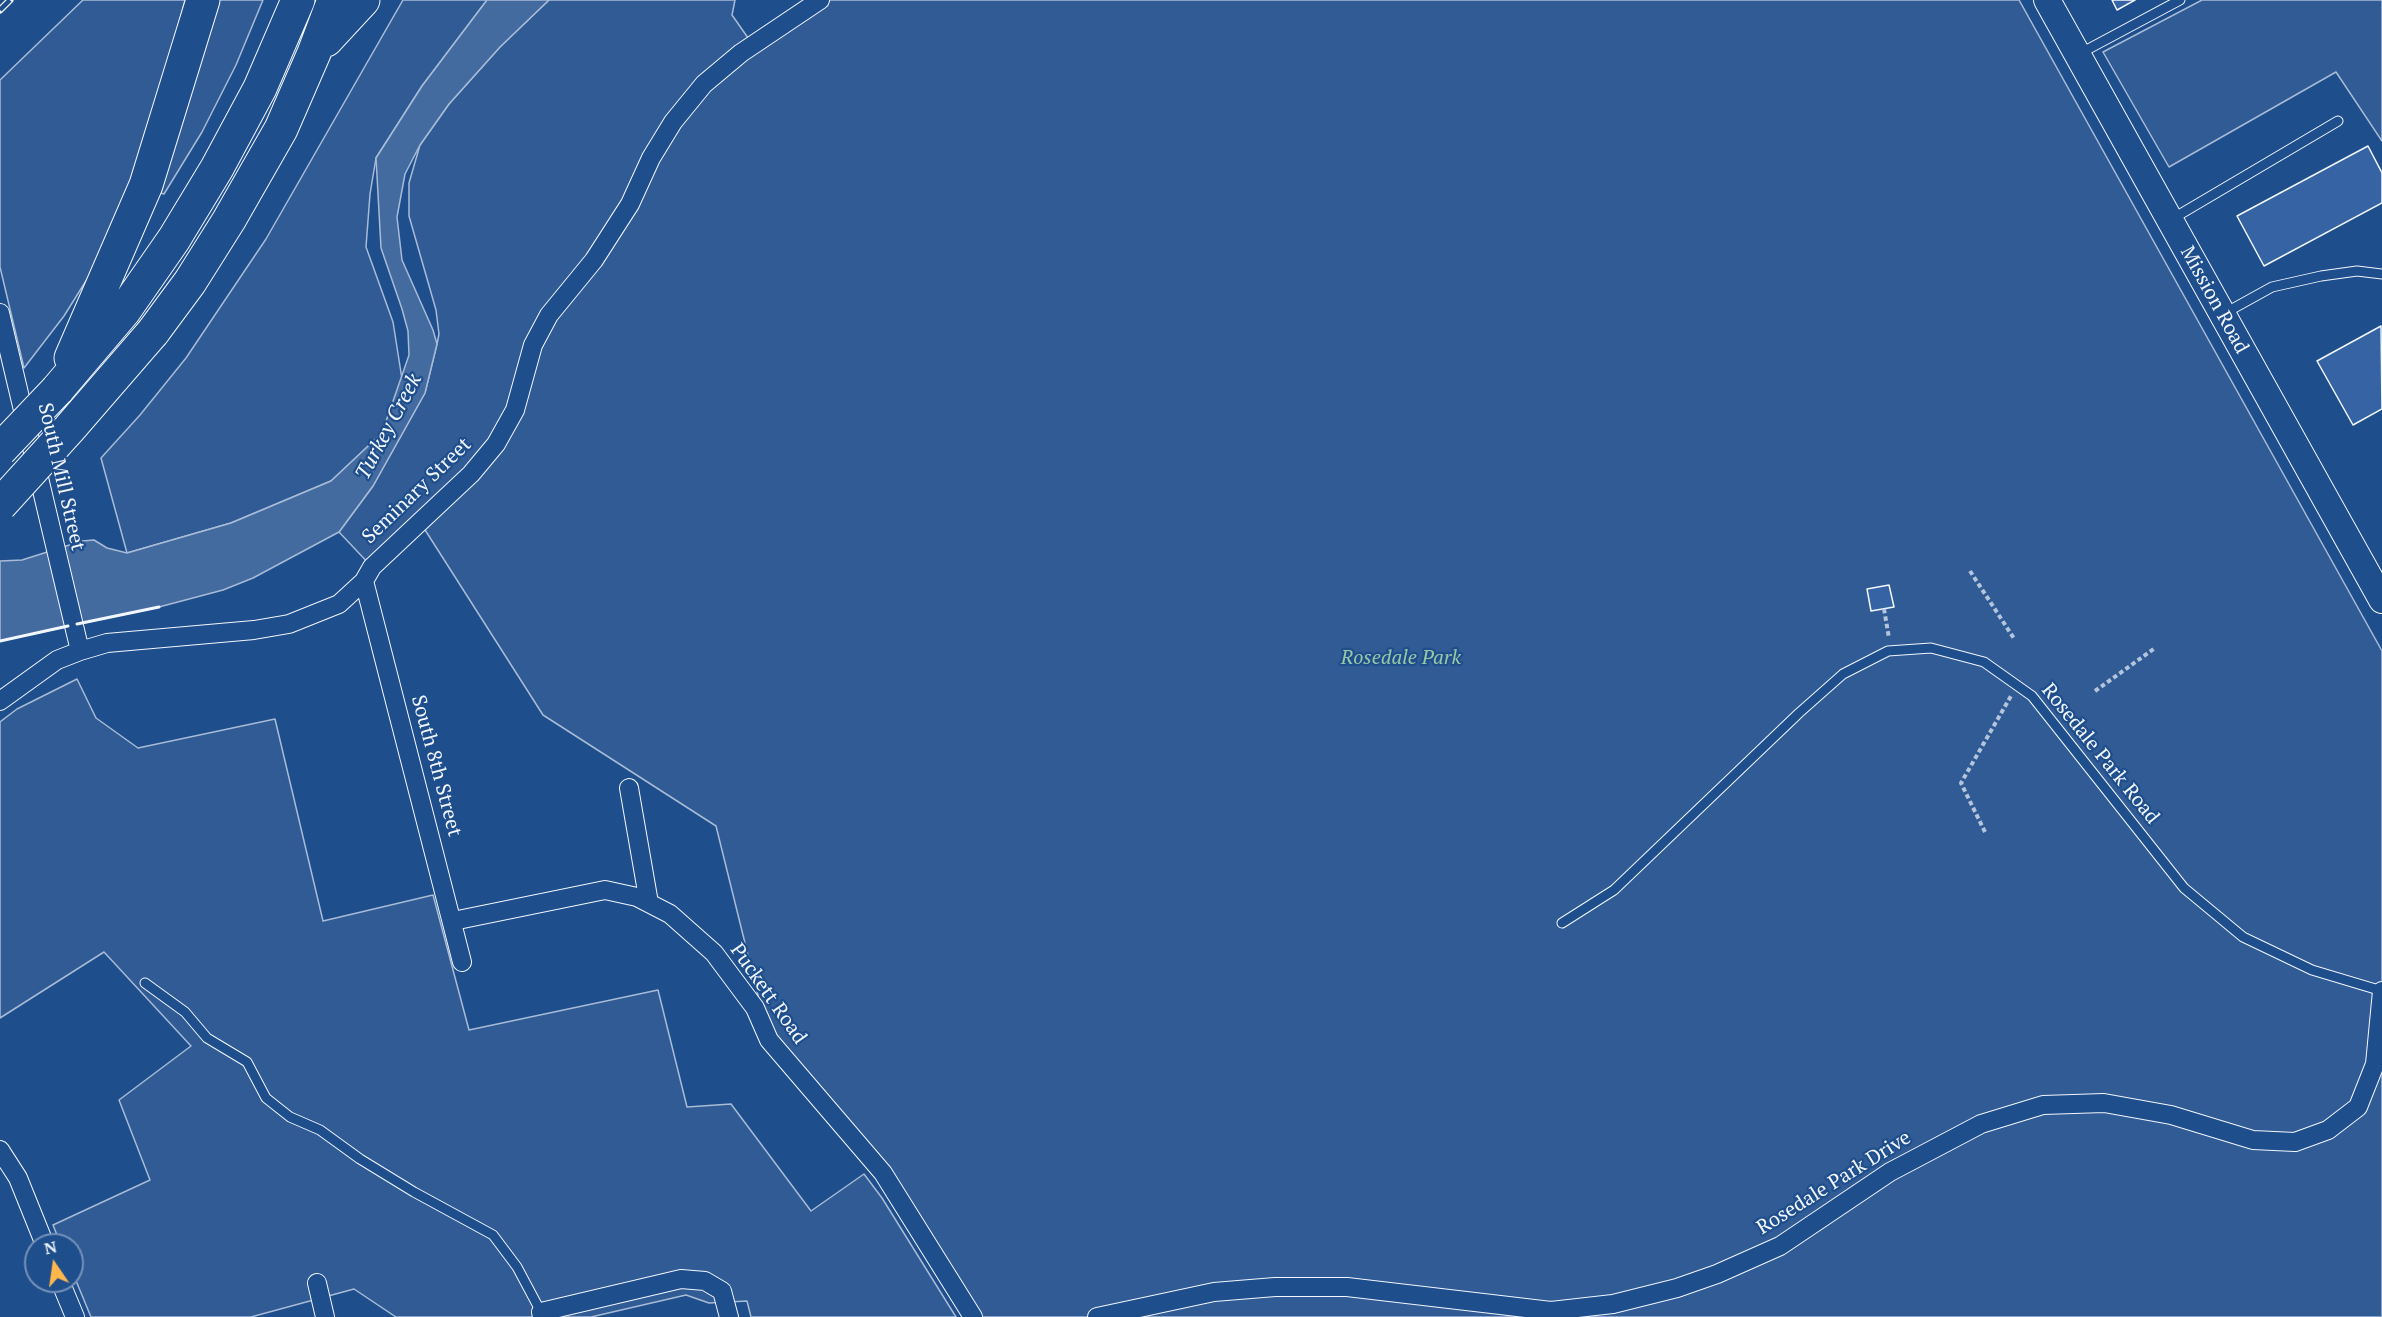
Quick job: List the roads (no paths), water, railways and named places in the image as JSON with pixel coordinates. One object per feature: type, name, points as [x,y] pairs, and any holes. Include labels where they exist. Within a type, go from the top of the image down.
[{"type":"highway","points":[[111,302],[203,0]]},
{"type":"highway","points":[[0,450],[57,390],[111,302],[174,239],[218,168],[260,88],[298,0]]},
{"type":"highway","points":[[0,505],[153,332],[190,282],[229,220],[281,129],[334,0]]},
{"type":"highway","points":[[314,53],[363,0]]},
{"type":"main road","name":"Mission Road","points":[[2047,0],[2382,600]]},
{"type":"street","name":"Seminary Street","points":[[0,702],[57,660],[80,651],[108,643],[254,630],[289,624],[339,604],[364,581],[372,567],[471,474],[496,444],[515,410],[533,345],[549,315],[594,260],[630,204],[651,158],[673,122],[704,84],[741,53],[820,0]]},
{"type":"street","name":"South Mill Street","points":[[0,313],[80,651]]},
{"type":"street","name":"South 8th Street","points":[[364,581],[462,962]]},
{"type":"street","points":[[629,788],[649,903]]},
{"type":"street","name":"Puckett Road","points":[[453,921],[605,890],[637,897],[670,914],[714,953],[755,1008],[769,1040],[883,1173],[974,1317]]},
{"type":"street","name":"Rosedale Park Drive","points":[[1096,1317],[1214,1292],[1275,1287],[1347,1287],[1551,1311],[1613,1304],[1677,1288],[1717,1274],[1780,1246],[1890,1172],[1981,1124],[2043,1106],[2104,1103],[2171,1115],[2253,1140],[2295,1142],[2328,1130],[2358,1107],[2375,1064],[2382,991]]},
{"type":"street","points":[[0,1150],[18,1178],[40,1233]]},
{"type":"street","points":[[541,1314],[681,1279],[705,1281],[722,1291],[729,1317]]},
{"type":"street","points":[[317,1282],[326,1317]]},
{"type":"street","points":[[65,1293],[75,1317]]},
{"type":"lane","points":[[2078,55],[2180,0]]},
{"type":"lane","points":[[2169,220],[2338,121]]},
{"type":"lane","points":[[2222,314],[2272,287],[2321,276],[2357,272],[2382,274]]},
{"type":"lane","name":"Rosedale Park Road","points":[[1562,923],[1614,890],[1789,722],[1843,674],[1892,651],[1931,648],[1984,662],[2032,696],[2184,888],[2243,937],[2312,970],[2382,991]]},
{"type":"lane","points":[[145,983],[185,1012],[207,1038],[247,1062],[266,1098],[290,1117],[320,1130],[360,1159],[414,1192],[493,1235],[517,1267],[541,1314]]},
{"type":"water","name":"Turkey Creek","points":[[487,0],[549,0],[500,47],[449,104],[420,145],[405,174],[397,217],[402,260],[437,344],[425,393],[373,486],[339,532],[253,578],[223,590],[159,607],[0,641],[0,561],[22,560],[82,541],[94,540],[107,548],[127,553],[231,523],[331,481],[382,433],[409,355],[408,331],[381,248],[376,158],[422,86]]},
{"type":"railway","points":[[0,10],[10,0]]},
{"type":"park label","name":"Rosedale Park","points":[[1401,658]]}]
